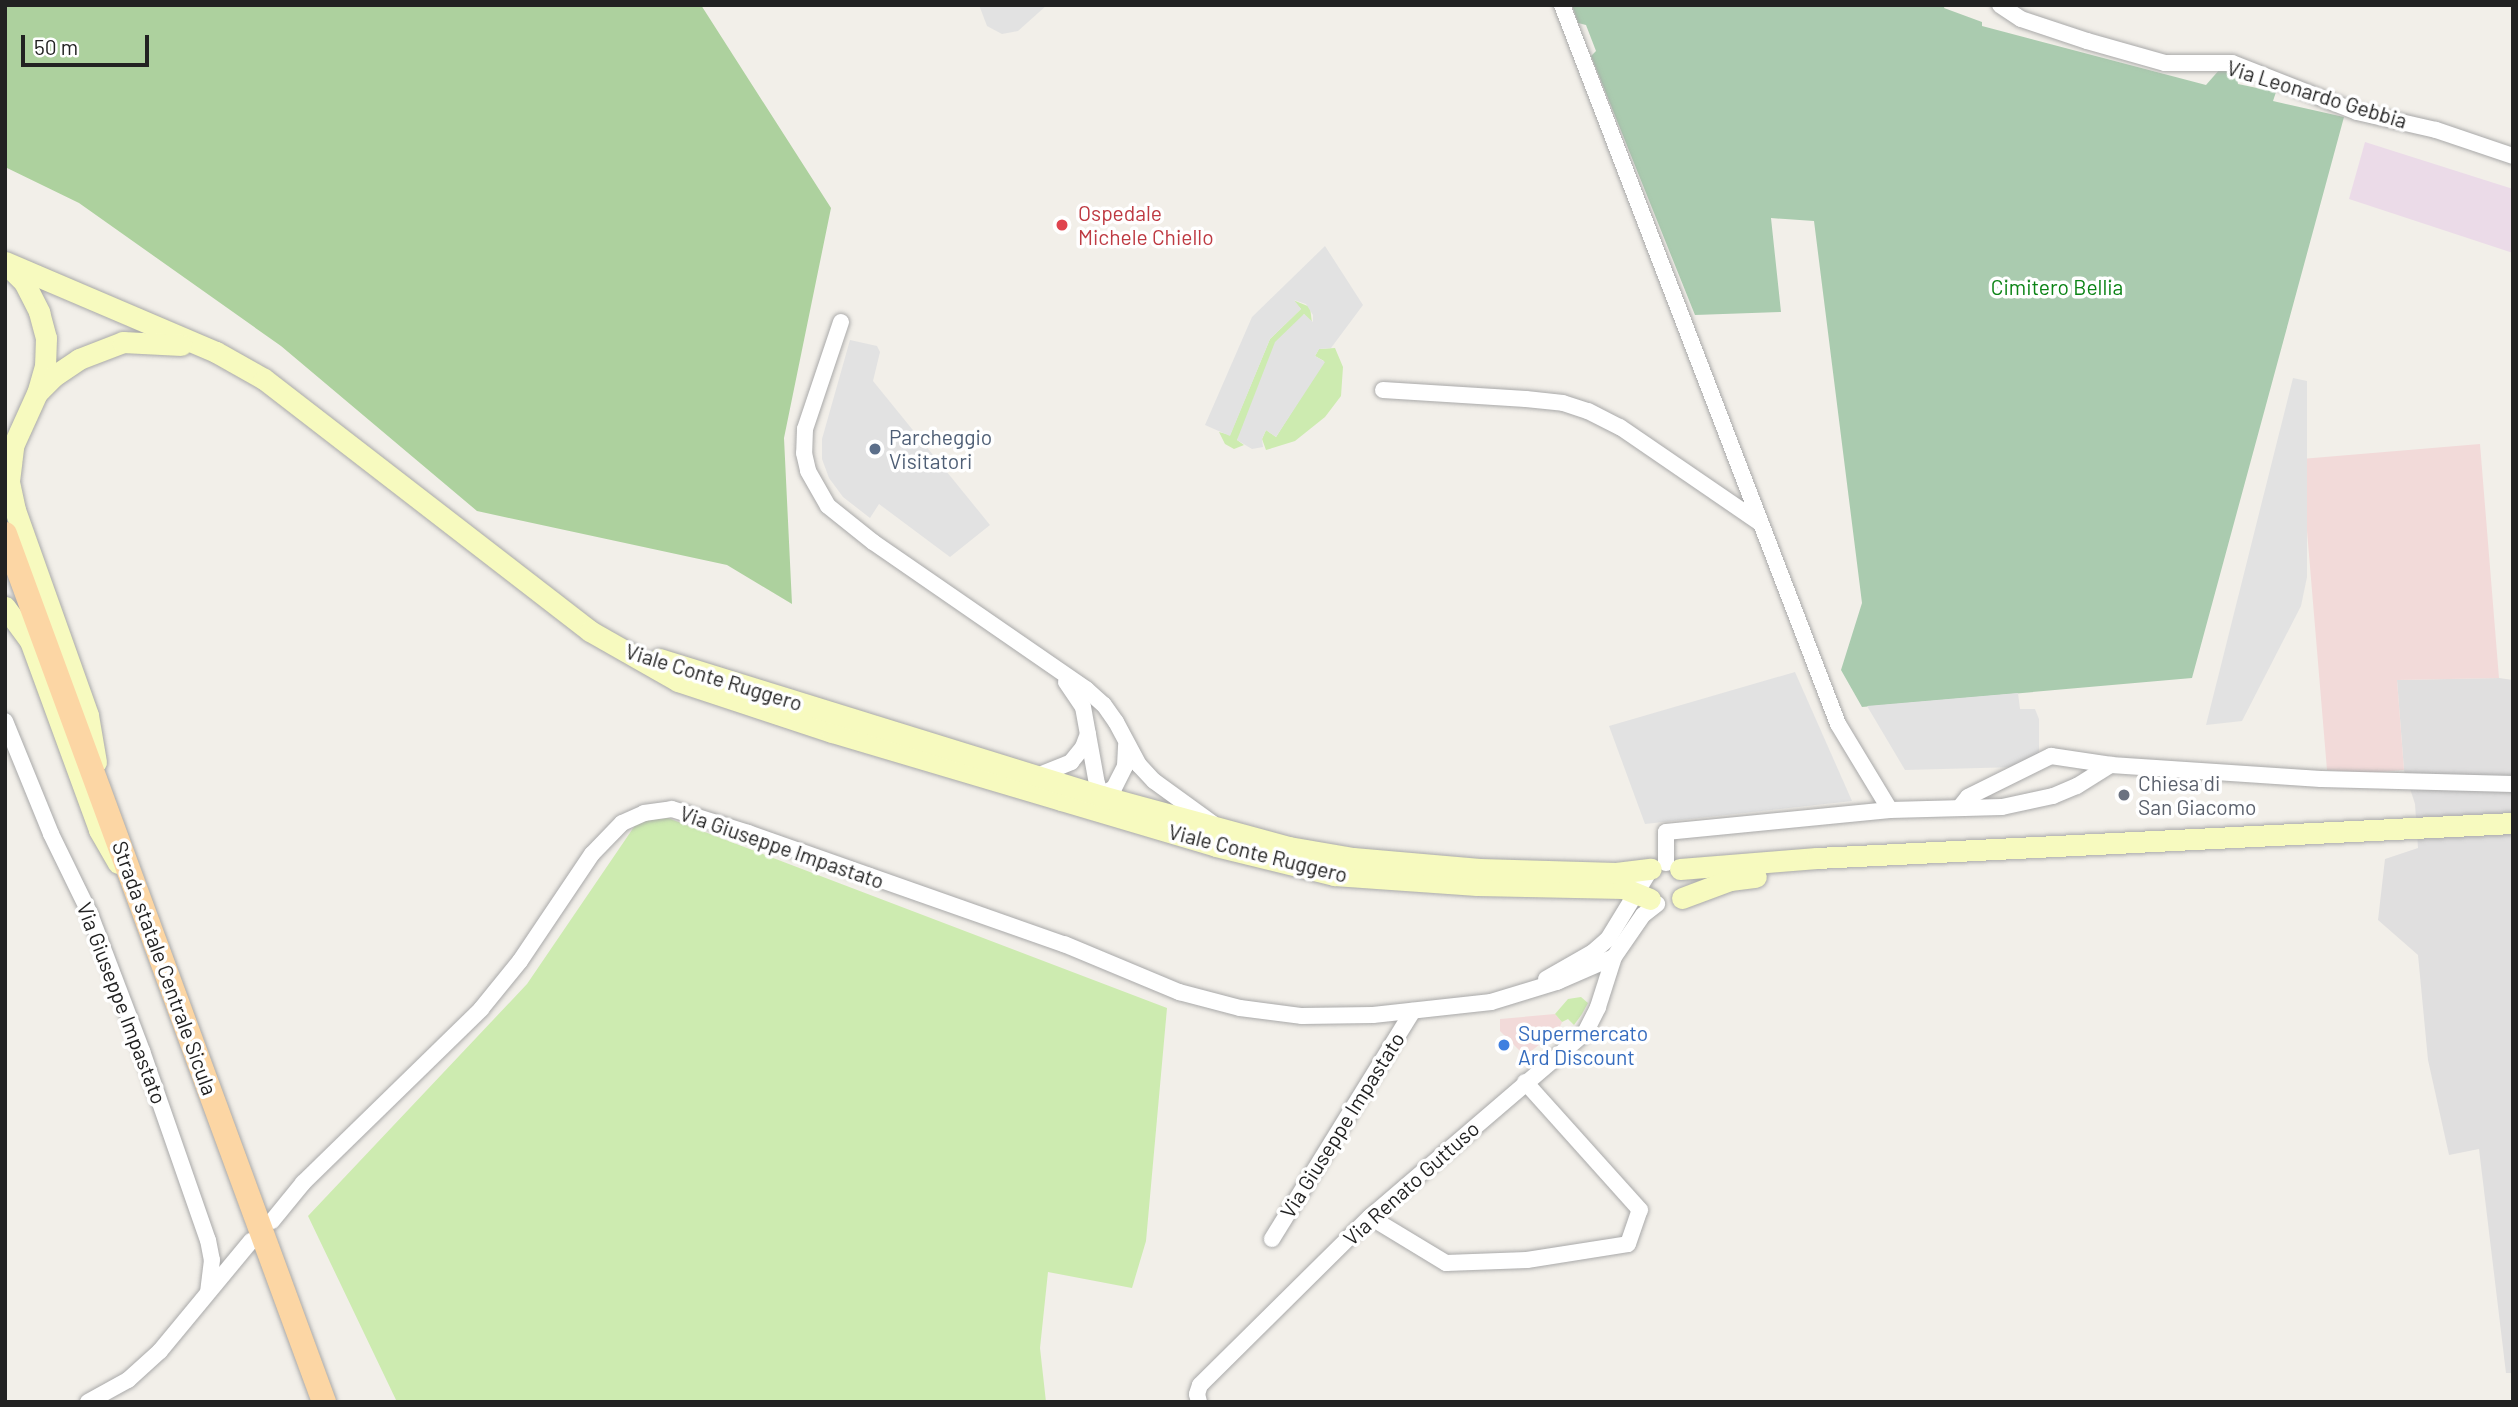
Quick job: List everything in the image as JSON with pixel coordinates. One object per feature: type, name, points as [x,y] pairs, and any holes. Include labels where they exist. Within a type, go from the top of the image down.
[{"type":"main road","points":[[5,263],[216,352],[264,379],[549,600],[616,646]]},
{"type":"main road","points":[[5,263],[23,282],[39,312],[46,338],[45,366],[37,393],[13,446],[9,481],[15,510],[88,715],[103,798]]},
{"type":"main road","points":[[37,393],[54,376],[79,359],[122,342],[158,342],[216,352]]},
{"type":"main road","name":"Strada statale Centrale Sicula","points":[[5,534],[324,1402]]},
{"type":"main road","points":[[5,607],[30,641],[99,830],[138,895]]},
{"type":"main road","name":"Viale Conte Ruggero","points":[[616,646],[678,681],[849,737],[1255,856],[1334,875],[1379,880],[1655,881]]},
{"type":"main road","name":"Viale Conte Ruggero","points":[[616,646],[1101,796],[1219,829],[1353,858],[1480,869],[1616,873],[1655,881]]},
{"type":"main road","points":[[1655,881],[1858,858],[2513,822]]},
{"type":"main road","points":[[1655,881],[1666,906],[1730,880],[1818,869],[1858,858]]},
{"type":"main road","points":[[1655,881],[1687,881],[1682,898]]},
{"type":"street","points":[[1562,5],[1838,724],[1890,810]]},
{"type":"street","name":"Via Leonardo Gebbia","points":[[2000,5],[2021,19],[2087,41],[2165,63],[2232,64],[2357,111],[2436,130],[2513,156]]},
{"type":"street","points":[[841,322],[805,429],[804,453],[816,488],[828,506],[851,527],[1053,666],[1104,705],[1131,755],[1154,781],[1219,829]]},
{"type":"street","points":[[1383,390],[1526,399],[1563,403],[1588,411],[1620,426],[1760,523]]},
{"type":"street","points":[[1053,666],[1083,707],[1101,796],[1108,805],[1211,837],[1255,856]]},
{"type":"street","name":"Via Giuseppe Impastato","points":[[5,721],[51,834],[90,914],[142,1051],[208,1240],[212,1260],[208,1292]]},
{"type":"street","points":[[1037,776],[1071,762],[1083,747],[1088,734]]},
{"type":"street","points":[[849,737],[894,742],[1087,799],[1101,796],[1114,788],[1125,766],[1125,743]]},
{"type":"street","points":[[1960,807],[1968,797],[2051,756],[2111,765],[2400,783],[2513,784]]},
{"type":"street","points":[[1519,994],[1572,977],[1614,957],[1643,915],[1655,881],[1666,832],[1890,810],[2002,807],[2053,796],[2077,786],[2111,765]]},
{"type":"street","name":"Via Giuseppe Impastato","points":[[271,1220],[303,1184],[481,1009],[520,961],[592,854],[622,823],[644,813],[672,810],[748,833],[1064,944],[1179,992],[1240,1007],[1302,1016],[1413,1011],[1491,1002],[1519,994]]},
{"type":"street","points":[[1519,994],[1593,952],[1608,939],[1655,881]]},
{"type":"street","name":"Via Renato Guttuso","points":[[1199,1402],[1197,1394],[1200,1385],[1370,1217],[1585,1033],[1598,1007],[1614,957]]},
{"type":"street","name":"Via Giuseppe Impastato","points":[[1272,1239],[1413,1011]]},
{"type":"street","points":[[1370,1217],[1446,1263],[1527,1260],[1628,1244],[1640,1210],[1525,1082]]},
{"type":"street","points":[[88,1402],[128,1380],[152,1358],[251,1241]]},
{"type":"shaded area","points":[[979,5],[1047,5],[1018,31],[1002,34],[987,26]]},
{"type":"shaded area","points":[[2365,142],[2513,189],[2513,253],[2349,199]]},
{"type":"shaded area","points":[[1325,246],[1363,305],[1331,348],[1319,349],[1315,356],[1325,362],[1276,437],[1266,430],[1262,439],[1263,447],[1252,449],[1237,440],[1275,342],[1304,314],[1313,322],[1313,315],[1306,304],[1294,300],[1301,309],[1270,339],[1230,436],[1205,425],[1252,317]]},
{"type":"shaded area","name":"Parcheggio Visitatori","points":[[850,340],[877,346],[880,352],[873,381],[990,525],[950,557],[879,504],[870,518],[843,497],[829,478],[822,459],[822,439]]},
{"type":"shaded area","points":[[2293,378],[2307,381],[2307,577],[2301,606],[2242,721],[2206,725]]},
{"type":"shaded area","points":[[2480,444],[2499,678],[2397,680],[2404,770],[2369,773],[2327,770],[2301,459]]},
{"type":"shaded area","points":[[1795,672],[1852,801],[1645,824],[1609,726]]},
{"type":"shaded area","points":[[2397,680],[2513,680],[2513,1373],[2506,1373],[2479,1149],[2449,1155],[2428,1060],[2418,955],[2378,920],[2385,859],[2418,848],[2415,804],[2404,770]]},
{"type":"shaded area","points":[[2018,693],[2020,709],[2035,709],[2039,719],[2039,755],[2018,767],[1905,770],[1867,706]]},
{"type":"shaded area","points":[[1555,1014],[1562,1022],[1559,1029],[1525,1056],[1500,1031],[1500,1019]]},
{"type":"green space","points":[[5,5],[701,5],[831,208],[784,438],[792,604],[727,565],[477,511],[281,346],[79,203],[5,167]]},
{"type":"green space","name":"Cimitero Bellia","points":[[1572,5],[1945,5],[1944,8],[1982,22],[1982,26],[2206,85],[2220,69],[2231,71],[2237,76],[2238,84],[2276,92],[2273,101],[2344,117],[2192,678],[1862,707],[1841,670],[1862,603],[1814,221],[1771,218],[1781,312],[1695,315],[1591,56],[1596,51],[1586,25],[1578,23]]},
{"type":"green space","points":[[1293,300],[1310,307],[1312,323],[1304,314],[1237,440],[1244,445],[1234,449],[1225,444],[1219,432],[1230,435],[1270,339],[1301,309]]},
{"type":"green space","points":[[1335,348],[1343,367],[1341,396],[1325,417],[1295,441],[1266,450],[1262,439],[1266,430],[1276,437],[1324,361],[1315,356],[1319,349]]},
{"type":"green space","points":[[668,818],[1167,1008],[1146,1241],[1132,1288],[1048,1272],[1040,1348],[1046,1402],[397,1402],[308,1216],[527,984],[638,821]]},
{"type":"green space","points":[[1581,997],[1588,1003],[1574,1025],[1568,1019],[1562,1022],[1555,1014],[1568,999]]},
{"type":"place","name":"Ospedale Michele Chiello","points":[[1062,225]]},
{"type":"place","name":"Parcheggio Visitatori","points":[[875,449]]},
{"type":"place","name":"Chiesa di San Giacomo","points":[[2124,795]]},
{"type":"place","name":"Supermercato Ard Discount","points":[[1504,1045]]}]
